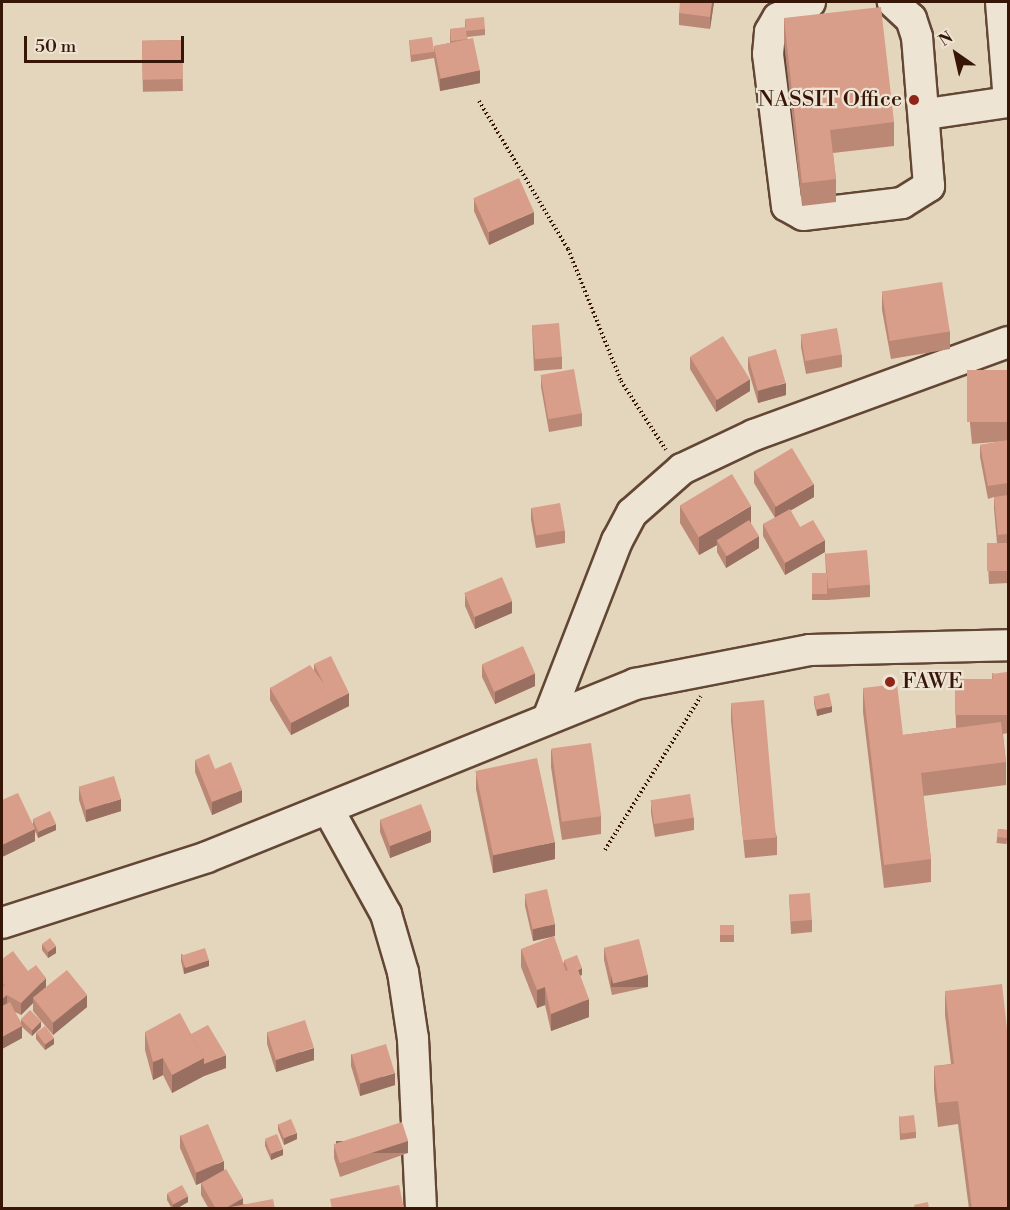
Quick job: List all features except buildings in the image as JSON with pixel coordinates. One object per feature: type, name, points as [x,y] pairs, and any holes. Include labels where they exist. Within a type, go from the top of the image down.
[{"type":"street","points":[[810,2],[794,6],[770,32],[783,181],[793,213],[851,213],[921,194],[929,186],[927,114],[917,37],[911,19],[893,2]]},
{"type":"street","points":[[1001,2],[1008,90]]},
{"type":"street","points":[[927,114],[1008,102]]},
{"type":"street","points":[[549,716],[617,541],[632,513],[682,469],[754,435],[968,352],[1008,342]]},
{"type":"street","points":[[2,922],[207,857],[549,716],[635,684],[720,665],[875,645],[1008,645]]},
{"type":"street","points":[[328,808],[386,914],[404,972],[413,1039],[421,1209]]},
{"type":"path","points":[[479,101],[568,249],[637,412],[682,469]]},
{"type":"path","points":[[605,850],[720,665]]},
{"type":"place","name":"NASSIT Office","points":[[914,100]]},
{"type":"place","name":"FAWE","points":[[890,682]]}]
